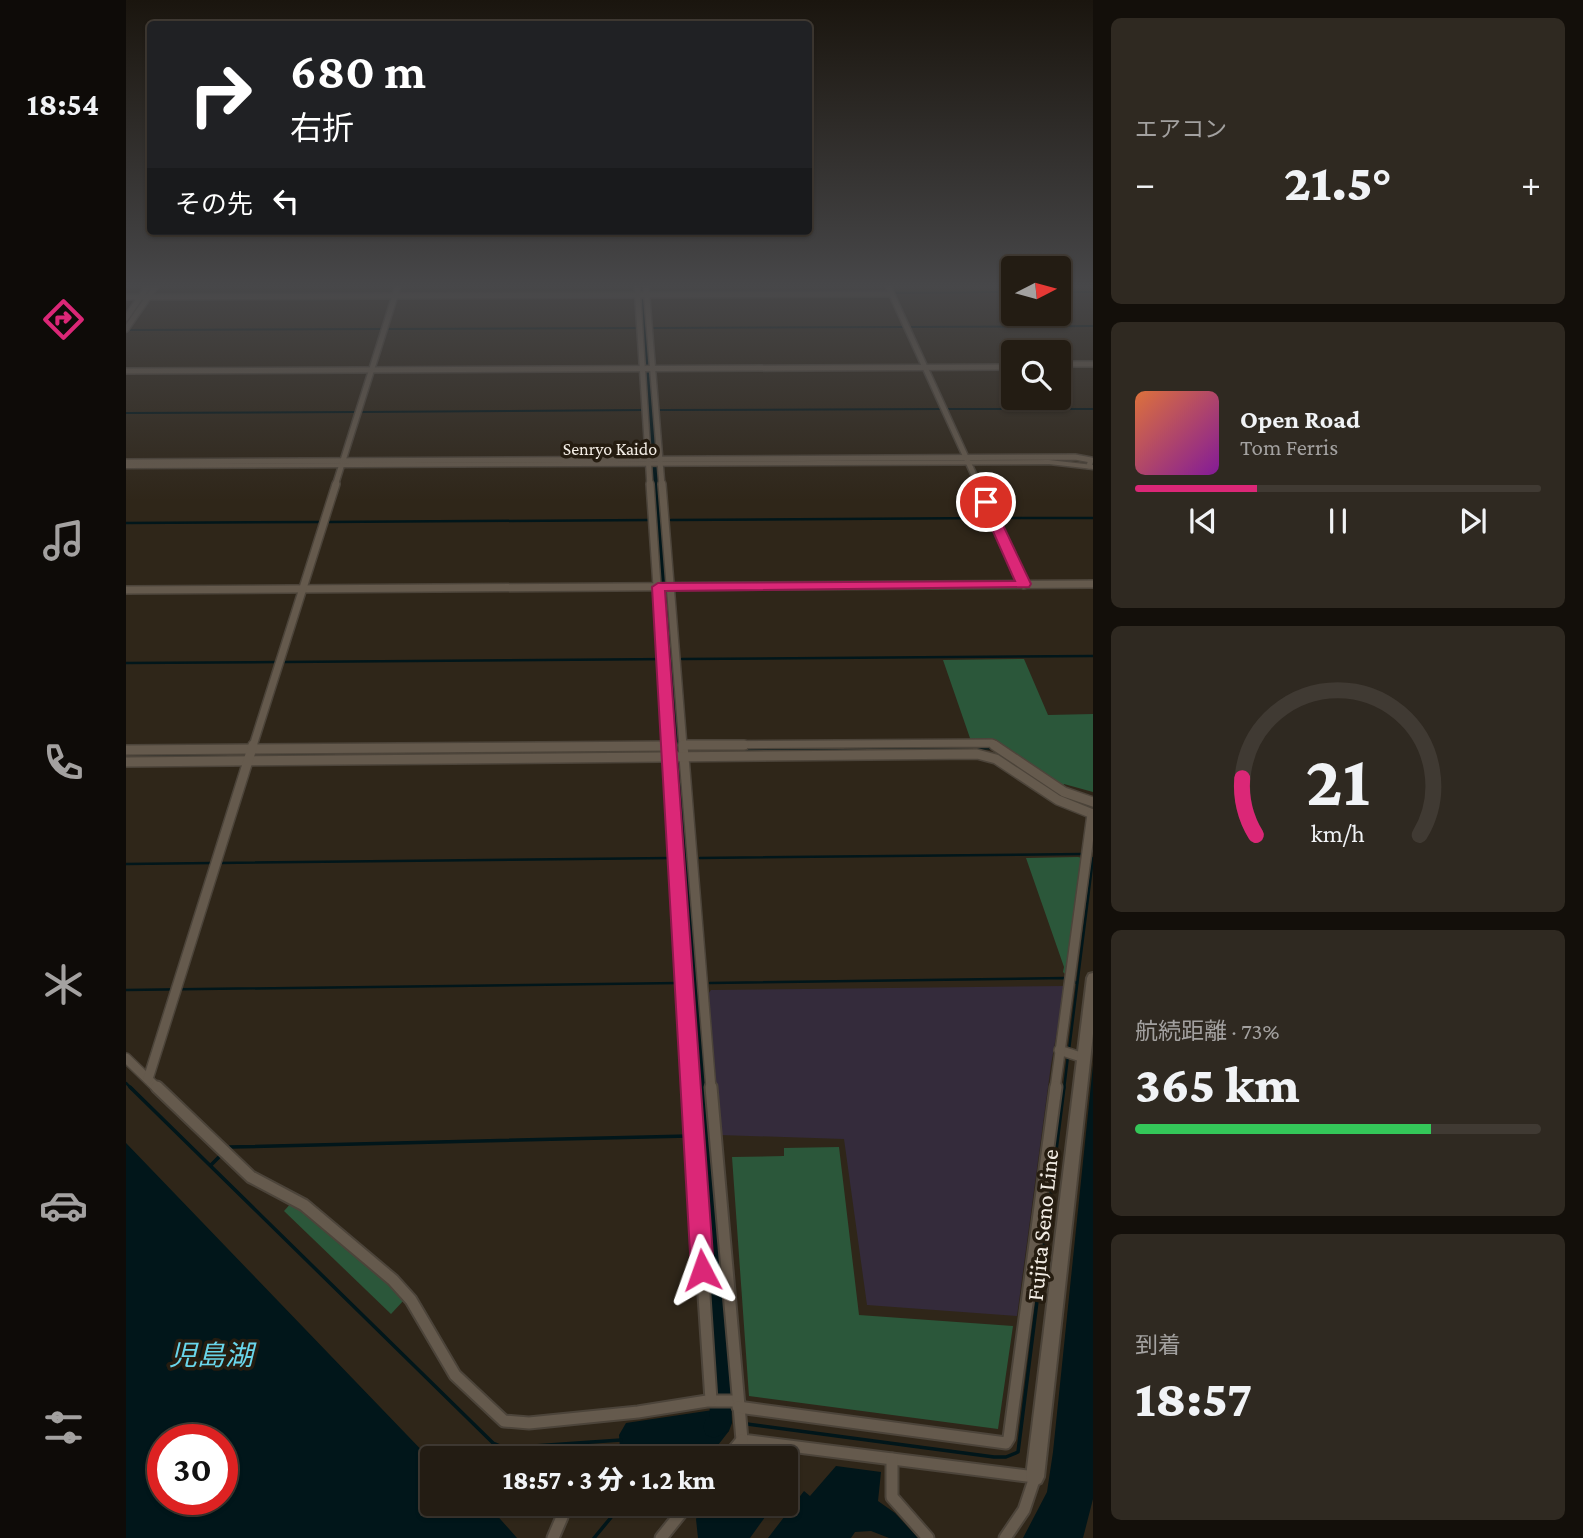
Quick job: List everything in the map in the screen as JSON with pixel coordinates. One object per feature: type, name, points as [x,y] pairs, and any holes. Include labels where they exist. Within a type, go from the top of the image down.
[{"type":"main road","name":"Fujita Seno Line","points":[[1035,1477],[1070,1054],[1093,978]]},
{"type":"street","points":[[148,1079],[375,358]]},
{"type":"street","points":[[646,358],[650,462],[660,521],[667,663],[684,745]]},
{"type":"street","points":[[646,358],[650,409],[662,462],[660,521],[673,754],[700,987],[735,1403],[742,1440]]},
{"type":"street","points":[[922,358],[1024,584]]},
{"type":"street","points":[[126,371],[1001,365]]},
{"type":"street","points":[[1071,365],[1093,365]]},
{"type":"street","name":"Senryo Kaido","points":[[126,464],[969,460],[1091,463]]},
{"type":"street","points":[[126,590],[1093,584]]},
{"type":"street","points":[[126,750],[251,755],[673,754],[893,749],[992,743],[1069,806],[1092,814],[1070,980],[1070,1054],[1011,1427],[1006,1443],[712,1400],[583,1419],[529,1423],[504,1421],[455,1376],[411,1300],[393,1280],[304,1205],[251,1177],[126,1058]]},
{"type":"street","points":[[673,754],[684,745],[893,749],[984,755],[1049,787],[1093,802]]},
{"type":"street","points":[[673,754],[684,862],[712,1400]]},
{"type":"street","points":[[126,762],[251,755]]},
{"type":"street","points":[[687,988],[700,987]]},
{"type":"street","points":[[737,1446],[742,1440]]},
{"type":"street","points":[[742,1440],[1035,1477],[1024,1510],[1005,1538]]},
{"type":"street","points":[[892,1459],[892,1497],[928,1538]]},
{"type":"street","points":[[661,1538],[679,1516]]},
{"type":"street","points":[[553,1538],[562,1517]]},
{"type":"shaded area","points":[[1065,986],[1051,1065],[1017,1316],[867,1305],[844,1139],[720,1135],[708,994],[711,990]]},
{"type":"green space","points":[[1024,659],[1048,715],[1093,714],[1093,792],[1064,784],[1062,789],[995,743],[971,741],[943,660]]},
{"type":"green space","points":[[1026,858],[1082,858],[1067,976],[1063,972],[1064,967]]},
{"type":"green space","points":[[839,1147],[859,1315],[1013,1326],[998,1429],[749,1396],[732,1157],[784,1156],[784,1148]]},
{"type":"green space","points":[[292,1202],[377,1272],[404,1300],[391,1314],[284,1211]]},
{"type":"water","points":[[1093,1065],[1093,1499],[1083,1538],[1023,1538],[1047,1492],[1053,1452]]},
{"type":"water","name":"児島湖","points":[[126,1143],[420,1449],[420,1516],[498,1516],[517,1538],[126,1538]]},
{"type":"water","points":[[714,1407],[718,1412],[725,1411],[728,1407],[729,1431],[717,1446],[620,1446],[619,1435],[626,1423],[713,1410]]},
{"type":"water","points":[[836,1466],[881,1472],[878,1501],[895,1513],[918,1538],[889,1538],[871,1531],[855,1532],[851,1538],[768,1538],[785,1516],[798,1516],[798,1499],[804,1491],[810,1496]]},
{"type":"water","points":[[698,1516],[766,1516],[750,1538],[698,1538]]},
{"type":"waterway","points":[[646,358],[654,455]]},
{"type":"waterway","points":[[660,410],[942,409]]},
{"type":"waterway","points":[[947,409],[1093,409]]},
{"type":"waterway","points":[[360,412],[643,410]]},
{"type":"waterway","points":[[126,413],[356,412]]},
{"type":"waterway","points":[[655,468],[720,1395],[721,1423],[714,1427]]},
{"type":"waterway","points":[[671,520],[990,518]]},
{"type":"waterway","points":[[996,518],[1093,518]]},
{"type":"waterway","points":[[327,522],[650,520]]},
{"type":"waterway","points":[[126,523],[321,522]]},
{"type":"waterway","points":[[682,659],[1093,656]]},
{"type":"waterway","points":[[284,662],[672,659]]},
{"type":"waterway","points":[[126,663],[277,662]]},
{"type":"waterway","points":[[691,750],[991,748],[1040,780]]},
{"type":"waterway","points":[[126,755],[665,751]]},
{"type":"waterway","points":[[1070,798],[1093,805]]},
{"type":"waterway","points":[[700,858],[1083,854]]},
{"type":"waterway","points":[[220,863],[671,858]]},
{"type":"waterway","points":[[1069,1050],[1093,858]]},
{"type":"waterway","points":[[126,864],[213,863]]},
{"type":"waterway","points":[[710,983],[1065,978],[1077,983]]},
{"type":"waterway","points":[[126,990],[679,983]]},
{"type":"waterway","points":[[687,983],[696,983]]},
{"type":"waterway","points":[[1064,1089],[1068,1056]]},
{"type":"waterway","points":[[126,1083],[130,1087]]},
{"type":"waterway","points":[[130,1087],[493,1443],[505,1448],[621,1440]]},
{"type":"waterway","points":[[747,1424],[994,1457],[1006,1457],[1018,1452],[1064,1087]]},
{"type":"waterway","points":[[230,1147],[689,1136]]},
{"type":"waterway","points":[[211,1165],[221,1155]]},
{"type":"waterway","points":[[594,1538],[612,1516]]},
{"type":"route","points":[[702,1270],[658,587],[1024,584],[986,502]]}]
